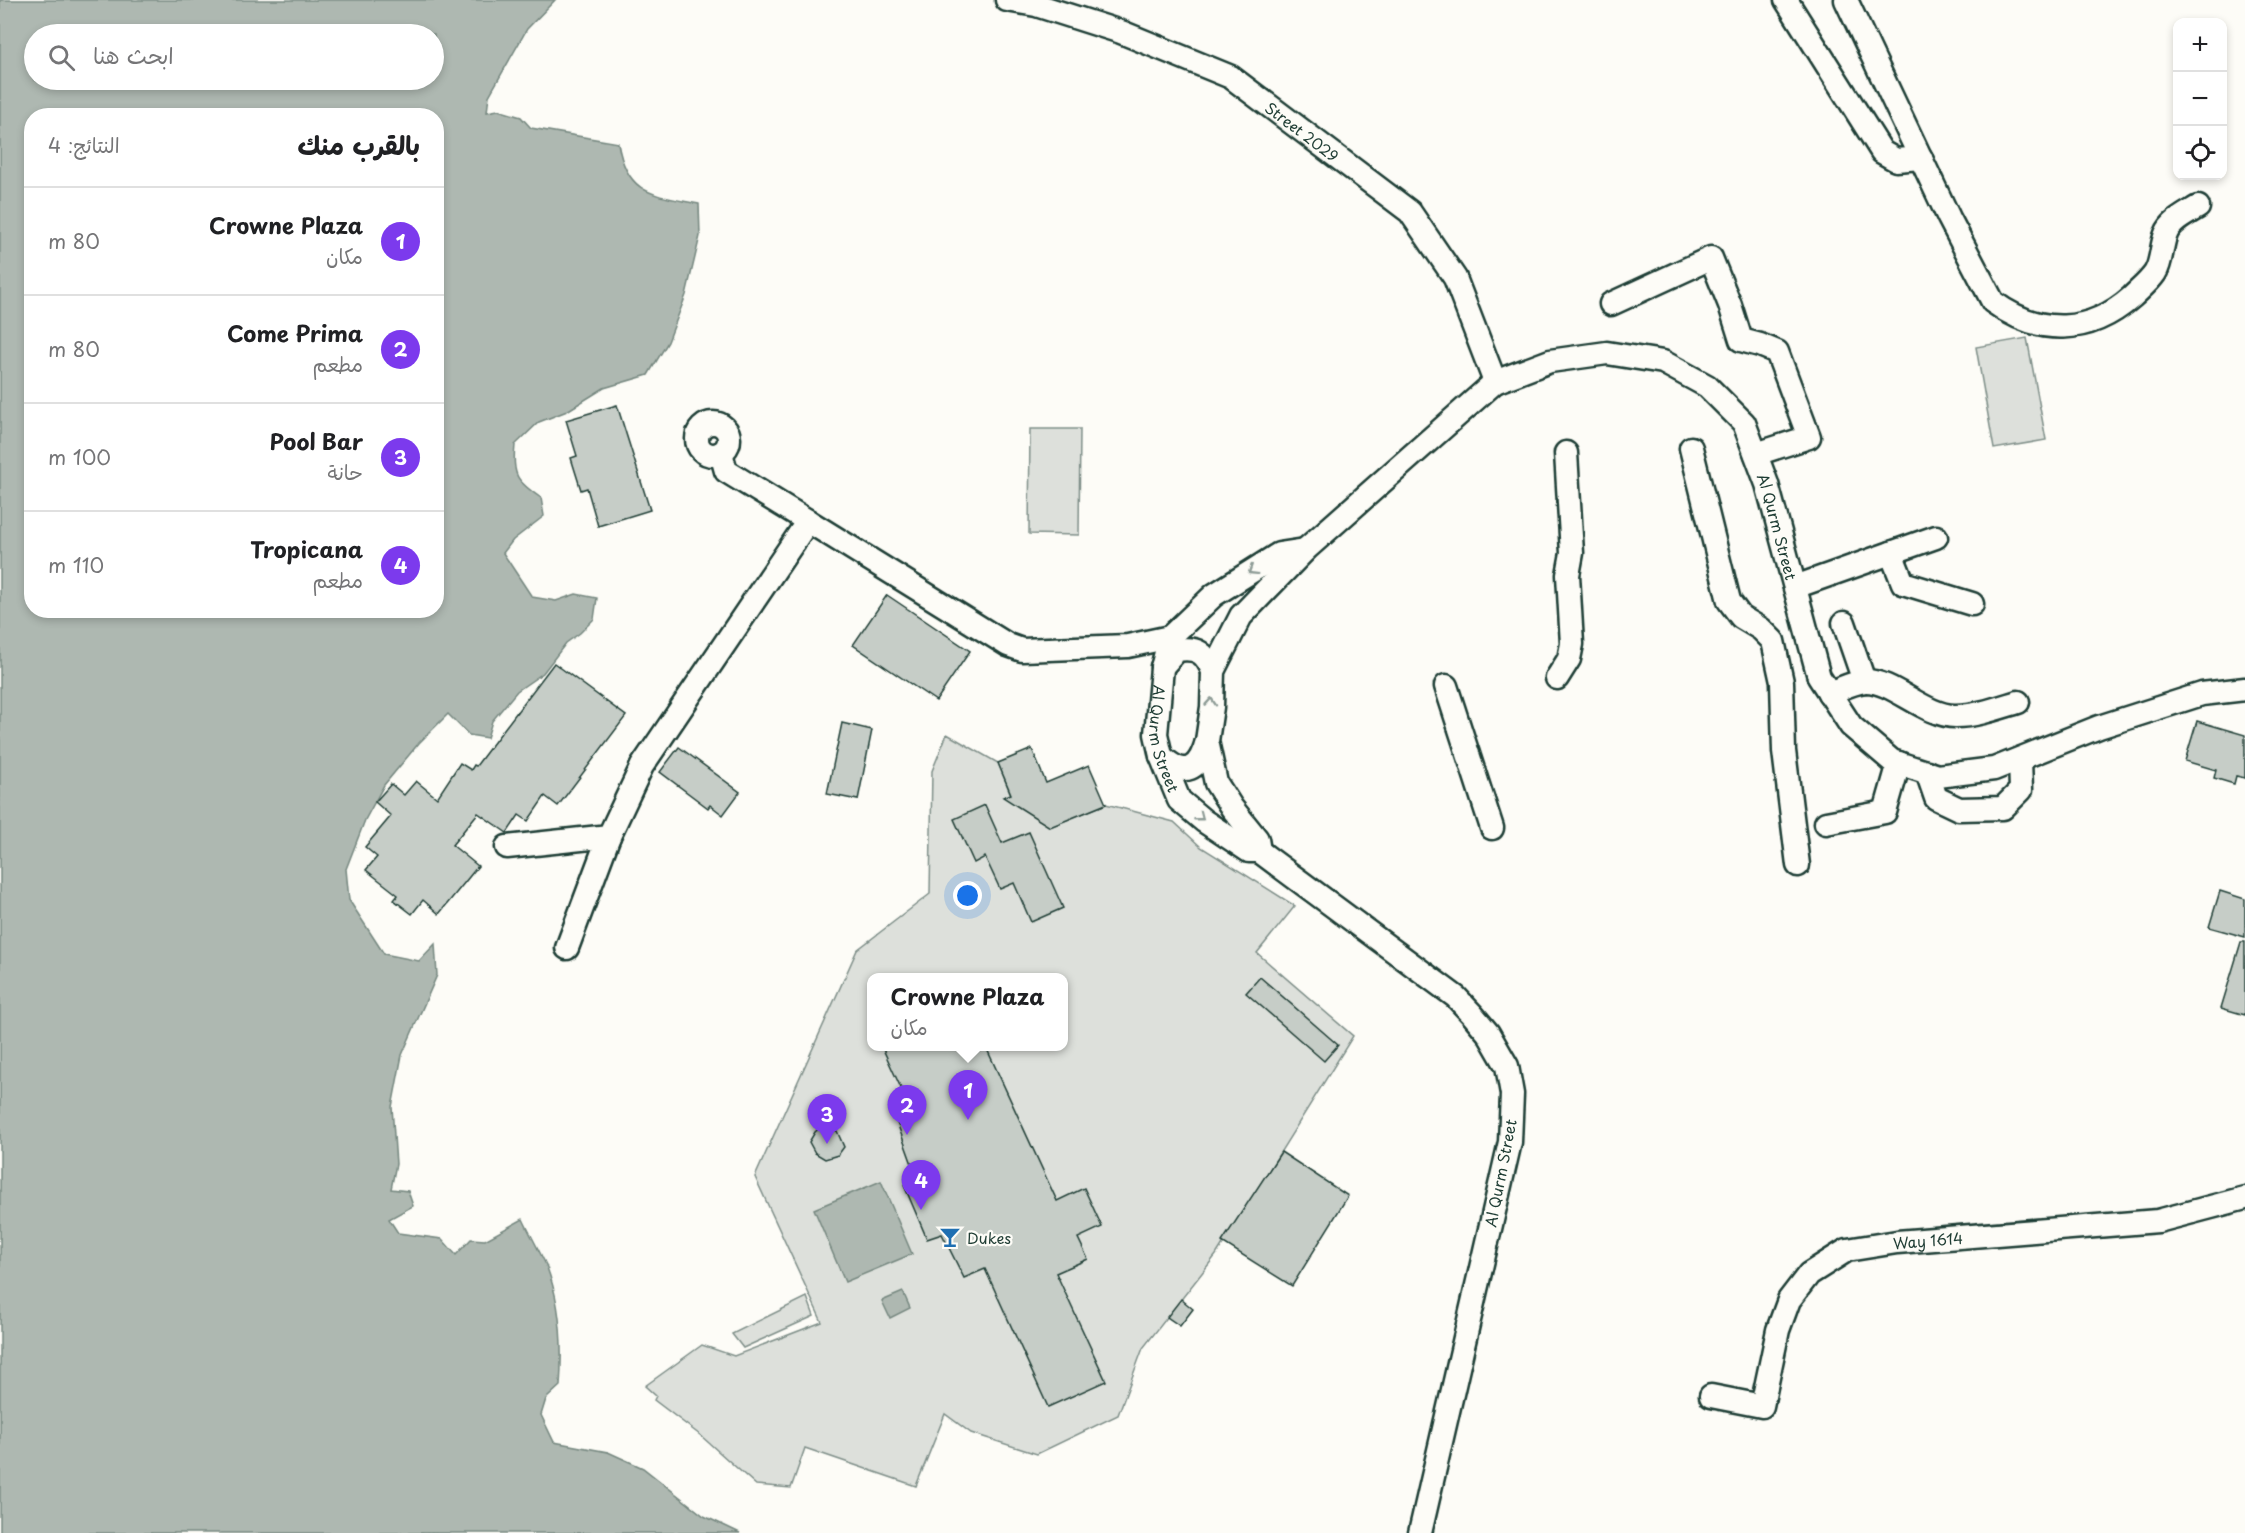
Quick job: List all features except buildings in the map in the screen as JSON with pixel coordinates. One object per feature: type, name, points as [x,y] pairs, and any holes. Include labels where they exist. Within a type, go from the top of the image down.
[{"type":"street","name":"Street 2029","points":[[1007,0],[1036,5],[1121,32],[1231,77],[1410,212],[1455,278],[1495,382]]},
{"type":"street","points":[[1786,0],[1882,152],[1896,160],[1921,158]]},
{"type":"street","points":[[1846,0],[1949,218],[1993,302],[2004,310],[2048,327],[2094,322],[2120,308],[2155,273],[2166,233],[2173,223],[2198,207]]},
{"type":"street","points":[[1611,304],[1711,258],[1741,340],[1777,352],[1809,437],[1756,454]]},
{"type":"street","name":"Al Qurm Street","points":[[1259,851],[1257,839],[1232,808],[1216,783],[1207,741],[1212,707],[1213,671],[1241,616],[1305,549],[1495,382],[1550,361],[1607,353],[1663,362],[1707,386],[1744,423],[1767,484],[1819,677],[1851,726],[1892,761],[1938,776],[1994,770],[2098,727],[2202,694],[2245,689]]},
{"type":"street","points":[[1691,448],[1729,601],[1741,617],[1761,629],[1773,642],[1782,682],[1784,751],[1798,865]]},
{"type":"street","points":[[721,453],[726,471],[1008,645],[1022,650],[1128,646],[1170,637]]},
{"type":"street","points":[[1557,678],[1569,659],[1572,644],[1568,575],[1572,553],[1566,453]]},
{"type":"street","points":[[567,948],[609,836],[642,766],[808,521]]},
{"type":"street","points":[[1795,587],[1936,537]]},
{"type":"street","name":"Al Qurm Street","points":[[1305,549],[1279,554],[1214,596],[1170,637],[1162,668],[1156,734],[1161,756],[1179,800],[1204,821],[1249,851],[1259,851],[1456,997],[1488,1033],[1507,1066],[1512,1094],[1510,1142],[1420,1533]]},
{"type":"street","points":[[1891,553],[1903,583],[1972,604]]},
{"type":"street","points":[[1844,623],[1864,681]]},
{"type":"street","points":[[1162,668],[1177,650],[1188,648],[1196,650],[1207,658],[1213,671]]},
{"type":"street","points":[[1829,693],[1864,681],[1882,685],[1927,708],[1953,716],[1992,710],[2018,702]]},
{"type":"street","points":[[1446,687],[1492,828]]},
{"type":"street","points":[[1161,756],[1171,765],[1183,769],[1194,767],[1202,759],[1207,741]]},
{"type":"street","points":[[1927,772],[1936,798],[1959,809],[2003,807],[2021,790],[2020,759]]},
{"type":"street","points":[[1826,823],[1885,812],[1899,763]]},
{"type":"street","points":[[507,847],[609,836]]},
{"type":"street","name":"Way 1614","points":[[1711,1396],[1762,1406],[1778,1330],[1789,1300],[1809,1274],[1847,1250],[1897,1242],[2158,1221],[2245,1198]]},
{"type":"shaded area","points":[[0,0],[555,0],[527,29],[489,96],[487,112],[498,110],[521,117],[531,128],[618,143],[628,174],[645,190],[656,195],[699,204],[700,236],[686,295],[668,342],[648,375],[604,388],[567,411],[539,422],[515,445],[514,464],[517,476],[526,487],[541,498],[544,516],[513,540],[503,553],[532,597],[556,601],[576,594],[597,598],[594,619],[566,643],[543,673],[517,691],[492,721],[487,738],[469,735],[448,714],[419,743],[384,785],[365,820],[346,869],[349,900],[384,954],[419,961],[435,944],[437,975],[402,1055],[392,1107],[396,1164],[391,1189],[408,1191],[413,1206],[389,1219],[398,1233],[442,1239],[456,1255],[471,1239],[485,1240],[523,1219],[546,1265],[558,1309],[561,1340],[560,1386],[546,1399],[541,1415],[554,1442],[608,1452],[643,1468],[704,1516],[740,1533],[0,1533]]},
{"type":"shaded area","points":[[2027,338],[2046,440],[1994,449],[1976,347]]},
{"type":"shaded area","points":[[1030,429],[1080,429],[1079,535],[1029,534]]},
{"type":"shaded area","points":[[947,734],[998,763],[1015,805],[1050,827],[1106,804],[1174,822],[1201,847],[1295,906],[1257,953],[1353,1036],[1216,1255],[1143,1348],[1118,1415],[1037,1454],[971,1433],[945,1414],[916,1486],[805,1448],[791,1488],[756,1485],[700,1435],[654,1400],[656,1396],[645,1386],[702,1345],[734,1356],[822,1322],[755,1177],[857,950],[930,894],[932,771]]},
{"type":"shaded area","points":[[881,1181],[912,1254],[845,1282],[814,1209]]},
{"type":"shaded area","points":[[903,1292],[910,1308],[890,1318],[882,1301]]},
{"type":"shaded area","points":[[807,1297],[814,1316],[743,1348],[732,1334]]},
{"type":"place","name":"Crowne Plaza","points":[[968,1120]]},
{"type":"place","name":"Come Prima","points":[[907,1135]]},
{"type":"place","name":"Pool Bar","points":[[827,1144]]},
{"type":"place","name":"Tropicana","points":[[921,1210]]},
{"type":"place","name":"Dukes","points":[[950,1237]]}]
